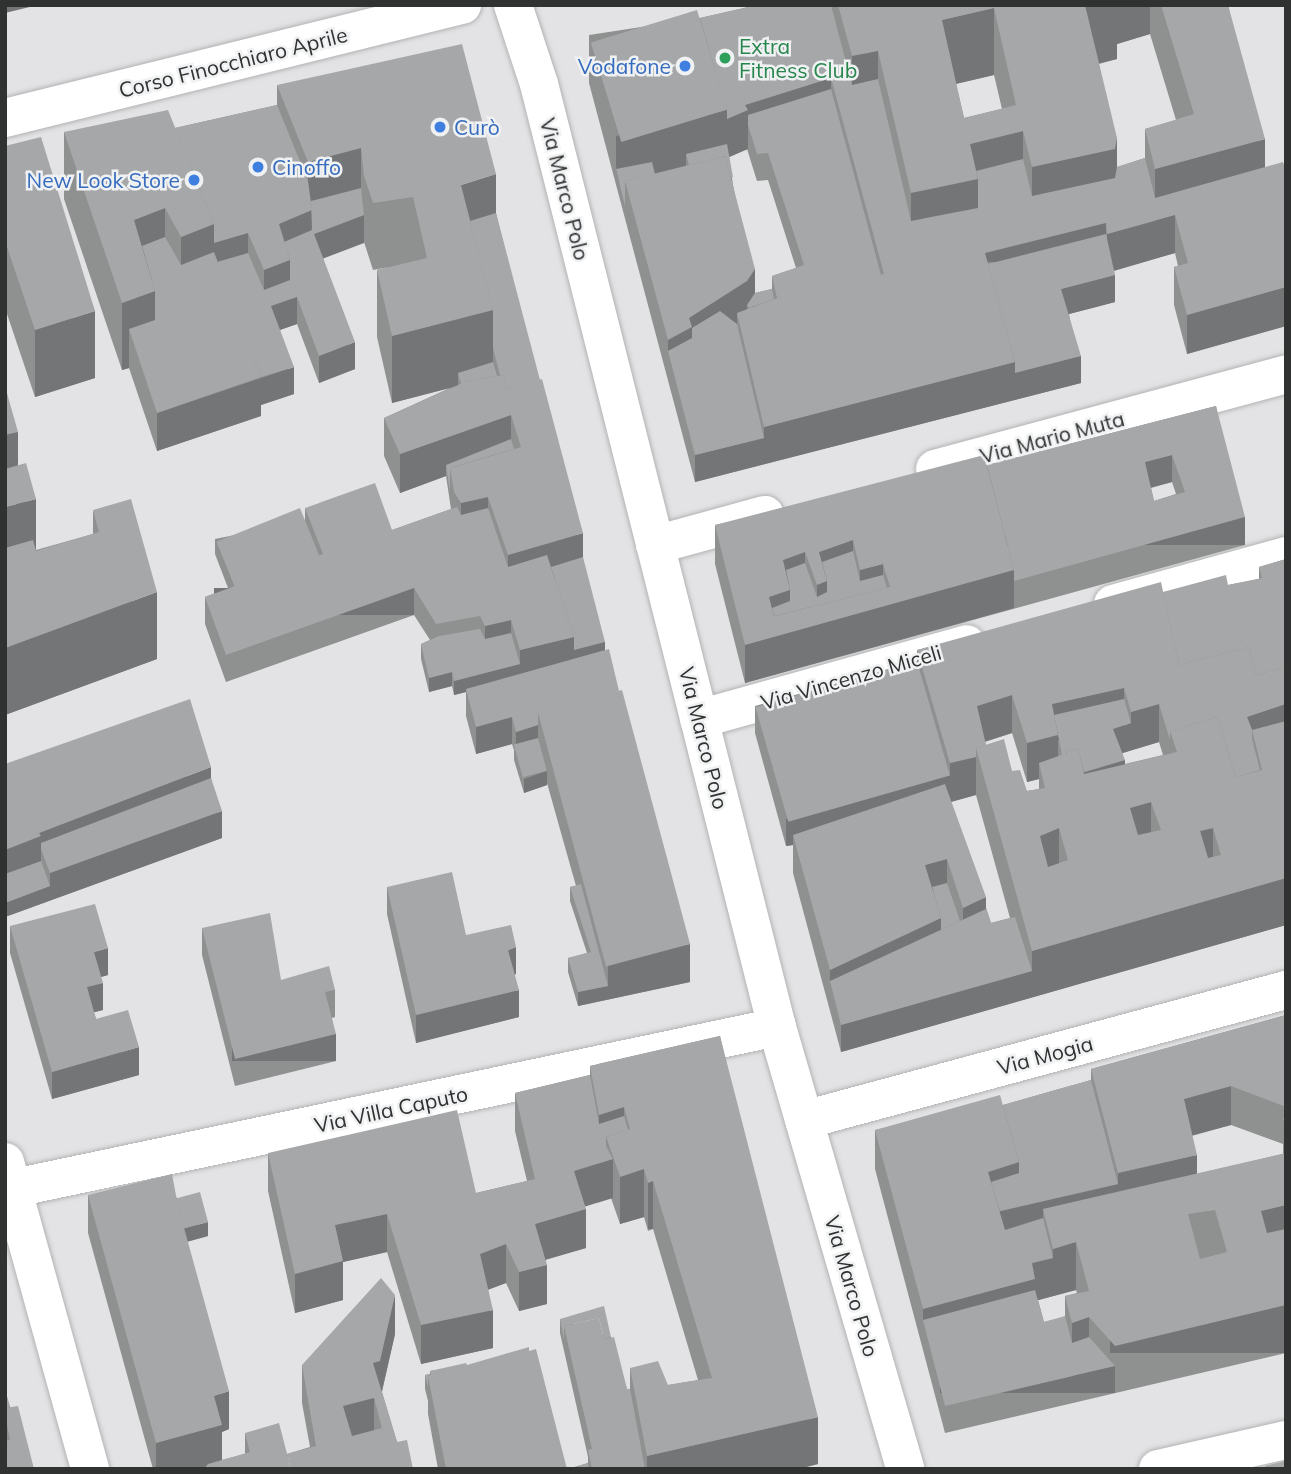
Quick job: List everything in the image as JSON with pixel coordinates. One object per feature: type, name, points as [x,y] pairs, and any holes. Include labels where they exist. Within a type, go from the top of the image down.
[{"type":"street","name":"Corso Finocchiaro Aprile","points":[[5,118],[462,5]]},
{"type":"street","name":"Via Marco Polo","points":[[513,5],[539,84],[777,1027],[905,1469]]},
{"type":"street","name":"Via Mario Muta","points":[[897,479],[1286,374]]},
{"type":"street","points":[[656,544],[803,505]]},
{"type":"street","points":[[1086,611],[1286,556]]},
{"type":"street","name":"Via Vincenzo Miceli","points":[[699,719],[1006,634]]},
{"type":"street","name":"Via Mogia","points":[[804,1120],[1286,990]]},
{"type":"street","name":"Via Villa Caputo","points":[[8,1180],[777,1027]]},
{"type":"street","points":[[8,1180],[90,1469]]},
{"type":"street","points":[[1158,1469],[1286,1440]]},
{"type":"building","points":[[757,5],[831,5],[852,85],[878,79],[911,221],[978,208],[976,171],[1023,159],[1032,196],[1115,178],[1117,167],[1145,158],[1155,198],[1283,162],[1286,171],[1286,287],[1187,315],[1174,267],[1188,263],[1175,215],[1107,234],[1106,223],[985,253],[1015,362],[764,427],[737,313],[780,297],[884,274],[831,78],[745,105],[748,110],[727,119],[727,110],[700,18]]},
{"type":"building","points":[[838,5],[1085,5],[1117,138],[1115,149],[1032,167],[1023,131],[970,144],[978,179],[911,193],[878,51],[852,56]],"holes":[[[994,8],[1016,105],[964,118],[942,20]]]},
{"type":"building","points":[[1161,5],[1228,5],[1265,139],[1155,169],[1145,129],[1194,114]]},
{"type":"building","points":[[697,10],[727,109],[621,142],[591,42]]},
{"type":"building","points":[[462,44],[496,174],[461,185],[493,310],[392,336],[377,270],[427,258],[413,197],[373,203],[364,176],[361,148],[308,162],[277,85]]},
{"type":"building","points":[[831,89],[881,275],[777,298],[772,276],[804,265],[768,153],[757,154],[748,125],[748,115]]},
{"type":"building","points":[[277,105],[308,181],[312,210],[279,224],[290,260],[264,270],[248,233],[214,243],[214,224],[175,128]]},
{"type":"building","points":[[168,110],[214,224],[181,237],[165,208],[134,220],[155,291],[122,303],[64,132]]},
{"type":"building","points":[[41,137],[95,311],[35,330],[5,241],[5,146]]},
{"type":"building","points":[[727,144],[733,177],[731,178],[725,156],[689,165],[686,154]]},
{"type":"building","points":[[725,156],[755,269],[747,281],[689,318],[692,327],[668,340],[625,181]]},
{"type":"building","points":[[652,162],[655,174],[625,181],[625,206],[616,169]]},
{"type":"building","points":[[361,188],[364,215],[314,234],[355,342],[319,356],[297,297],[271,306],[294,367],[261,377],[217,262],[248,253],[264,290],[290,280],[290,260],[284,242],[312,230],[311,201]]},
{"type":"building","points":[[496,213],[540,380],[507,389],[503,375],[500,375],[493,348],[493,310],[470,221]]},
{"type":"building","points":[[1106,234],[1115,275],[1061,289],[1081,356],[1015,373],[1015,362],[988,264]]},
{"type":"building","points":[[165,237],[181,265],[214,252],[261,377],[157,413],[129,329],[155,320],[155,291],[142,246]]},
{"type":"building","points":[[772,289],[774,299],[749,308],[747,305],[755,293]]},
{"type":"building","points":[[720,311],[737,324],[764,438],[695,455],[668,351],[692,338],[692,328]]},
{"type":"building","points":[[493,362],[497,376],[461,384],[458,373]]},
{"type":"building","points":[[503,375],[507,389],[542,379],[583,533],[508,555],[488,497],[461,503],[454,492],[450,468],[521,447],[511,415],[400,454],[384,418],[467,381]]},
{"type":"building","points":[[5,386],[18,432],[5,435]]},
{"type":"building","points":[[1216,406],[1245,517],[1014,581],[1014,570],[987,465]],"holes":[[[1172,455],[1185,492],[1154,501],[1145,462]]]},
{"type":"building","points":[[511,439],[514,449],[450,468],[450,492],[446,465]]},
{"type":"building","points":[[984,455],[1014,570],[745,645],[715,525]],"holes":[[[853,540],[860,570],[883,564],[890,587],[774,616],[769,597],[790,590],[783,560],[805,552],[817,585],[827,581],[819,552]]]},
{"type":"building","points":[[26,463],[36,499],[5,507],[5,469]]},
{"type":"building","points":[[375,483],[392,530],[457,507],[461,515],[488,508],[508,567],[547,555],[574,637],[520,650],[511,620],[485,626],[480,616],[436,624],[414,588],[226,655],[205,597],[323,554],[305,508]]},
{"type":"building","points":[[131,499],[157,592],[5,648],[5,548],[33,540],[36,551],[99,532],[93,510]]},
{"type":"building","points":[[300,508],[319,555],[236,589],[217,542]]},
{"type":"building","points":[[853,551],[860,581],[883,575],[887,588],[774,616],[772,608],[790,601],[786,570],[805,563],[817,597],[827,592],[822,562]]},
{"type":"building","points":[[583,557],[605,642],[574,650],[574,637],[551,567]]},
{"type":"building","points":[[1286,559],[1286,667],[1256,675],[1249,647],[1179,665],[1163,592],[1226,575],[1228,585],[1262,578],[1259,567]]},
{"type":"building","points":[[1161,582],[1179,665],[1249,647],[1256,675],[1286,667],[1286,704],[1247,717],[1260,770],[1236,777],[1217,717],[1170,731],[1170,740],[1159,704],[1131,712],[1124,688],[1052,704],[1058,735],[1027,743],[1012,695],[977,706],[986,745],[976,748],[976,757],[950,763],[917,650]]},
{"type":"building","points":[[480,629],[485,639],[511,633],[520,664],[454,681],[452,672],[429,678],[421,644],[439,636]]},
{"type":"building","points":[[609,649],[619,691],[538,714],[538,725],[516,732],[512,717],[476,727],[466,689]]},
{"type":"building","points":[[917,661],[950,775],[788,822],[756,707]]},
{"type":"building","points":[[622,690],[690,944],[606,967],[538,713]]},
{"type":"building","points":[[190,699],[211,767],[39,833],[41,836],[5,850],[5,764]]},
{"type":"building","points":[[1124,699],[1131,723],[1113,729],[1125,760],[1084,772],[1078,748],[1062,755],[1054,715]]},
{"type":"building","points":[[1217,717],[1236,777],[1262,770],[1252,730],[1286,721],[1286,878],[1032,951],[976,748],[1004,739],[1012,771],[1020,770],[1027,791],[1045,788],[1039,763],[1067,753],[1066,751],[1078,748],[1084,774],[1177,752],[1170,731]],"holes":[[[1151,802],[1161,830],[1138,835],[1130,808]],[[1059,828],[1068,860],[1048,867],[1040,836]],[[1213,828],[1221,855],[1208,858],[1200,831]]]},
{"type":"building","points":[[538,738],[547,771],[523,777],[514,744]]},
{"type":"building","points":[[211,778],[222,811],[50,873],[41,843]]},
{"type":"building","points":[[945,784],[986,897],[963,908],[947,859],[925,865],[941,918],[830,970],[793,835]]},
{"type":"building","points":[[41,861],[50,886],[5,903],[5,874]]},
{"type":"building","points":[[452,872],[466,935],[511,925],[516,947],[508,950],[519,990],[416,1015],[387,887]]},
{"type":"building","points":[[947,883],[960,921],[941,930],[941,918],[932,887]]},
{"type":"building","points":[[581,884],[608,986],[578,992],[568,958],[591,952],[570,887]]},
{"type":"building","points":[[95,904],[108,948],[94,952],[103,983],[87,987],[96,1019],[128,1010],[139,1047],[52,1072],[10,926]]},
{"type":"building","points":[[986,909],[991,923],[1015,917],[1032,971],[841,1025],[830,981]]},
{"type":"building","points":[[270,913],[281,980],[329,966],[335,990],[325,992],[336,1034],[235,1059],[202,928]]},
{"type":"building","points":[[1286,1015],[1286,1107],[1231,1086],[1184,1099],[1197,1155],[1118,1173],[1091,1069]]},
{"type":"building","points":[[720,1036],[818,1417],[647,1456],[630,1368],[658,1361],[668,1385],[712,1378],[653,1181],[648,1183],[644,1169],[620,1177],[606,1137],[630,1129],[624,1107],[599,1115],[590,1066]]},
{"type":"building","points":[[590,1075],[599,1124],[624,1116],[628,1130],[606,1137],[606,1146],[613,1159],[574,1171],[586,1209],[535,1224],[547,1265],[519,1272],[506,1244],[480,1254],[493,1310],[421,1325],[387,1214],[335,1225],[343,1261],[295,1274],[268,1153],[457,1110],[476,1193],[535,1179],[515,1093]]},
{"type":"building","points":[[1091,1080],[1118,1184],[1000,1211],[991,1182],[1019,1173],[1019,1162],[1003,1105]]},
{"type":"building","points":[[1000,1095],[1019,1162],[988,1172],[1005,1230],[1043,1218],[1053,1258],[1032,1263],[1035,1279],[923,1309],[875,1130]]},
{"type":"building","points":[[1286,1153],[1286,1205],[1261,1211],[1267,1233],[1286,1229],[1286,1305],[1115,1346],[1089,1317],[1072,1323],[1065,1296],[1089,1291],[1076,1242],[1053,1249],[1043,1209]],"holes":[[[1215,1210],[1227,1252],[1200,1259],[1188,1214]]]},
{"type":"building","points":[[172,1174],[178,1206],[229,1391],[214,1396],[222,1425],[156,1443],[88,1195]]},
{"type":"building","points":[[200,1192],[208,1222],[184,1228],[176,1198]]},
{"type":"building","points":[[381,1278],[395,1295],[380,1361],[373,1363],[397,1442],[407,1440],[413,1469],[291,1469],[287,1454],[316,1446],[302,1365]],"holes":[[[374,1398],[382,1428],[352,1436],[343,1406]]]},
{"type":"building","points":[[1035,1290],[1044,1322],[1065,1316],[1072,1343],[1089,1337],[1115,1366],[945,1406],[923,1320]]},
{"type":"building","points":[[604,1306],[611,1337],[604,1339],[599,1318],[564,1326],[564,1340],[560,1319]]},
{"type":"building","points":[[599,1318],[604,1339],[614,1337],[627,1389],[630,1389],[645,1469],[592,1469],[588,1450],[592,1449],[564,1326]]},
{"type":"building","points":[[529,1347],[529,1351],[536,1349],[567,1469],[446,1469],[428,1376],[431,1375],[430,1371],[466,1363],[467,1365]]},
{"type":"building","points":[[5,1390],[10,1407],[5,1408]]},
{"type":"building","points":[[18,1406],[34,1469],[5,1469],[5,1441],[10,1440],[5,1408]]},
{"type":"building","points":[[279,1423],[291,1469],[204,1469],[208,1464],[250,1452],[245,1433]]},
{"type":"building","points":[[1286,1461],[1286,1469],[1266,1469],[1265,1466]]},
{"type":"building","points":[[588,1463],[589,1469],[568,1469]]},
{"type":"place","name":"Extra Fitness Club","points":[[725,58]]},
{"type":"place","name":"Vodafone","points":[[685,66]]},
{"type":"place","name":"Curò","points":[[440,127]]},
{"type":"place","name":"Cinoffo","points":[[258,167]]},
{"type":"place","name":"New Look Store","points":[[194,180]]}]
